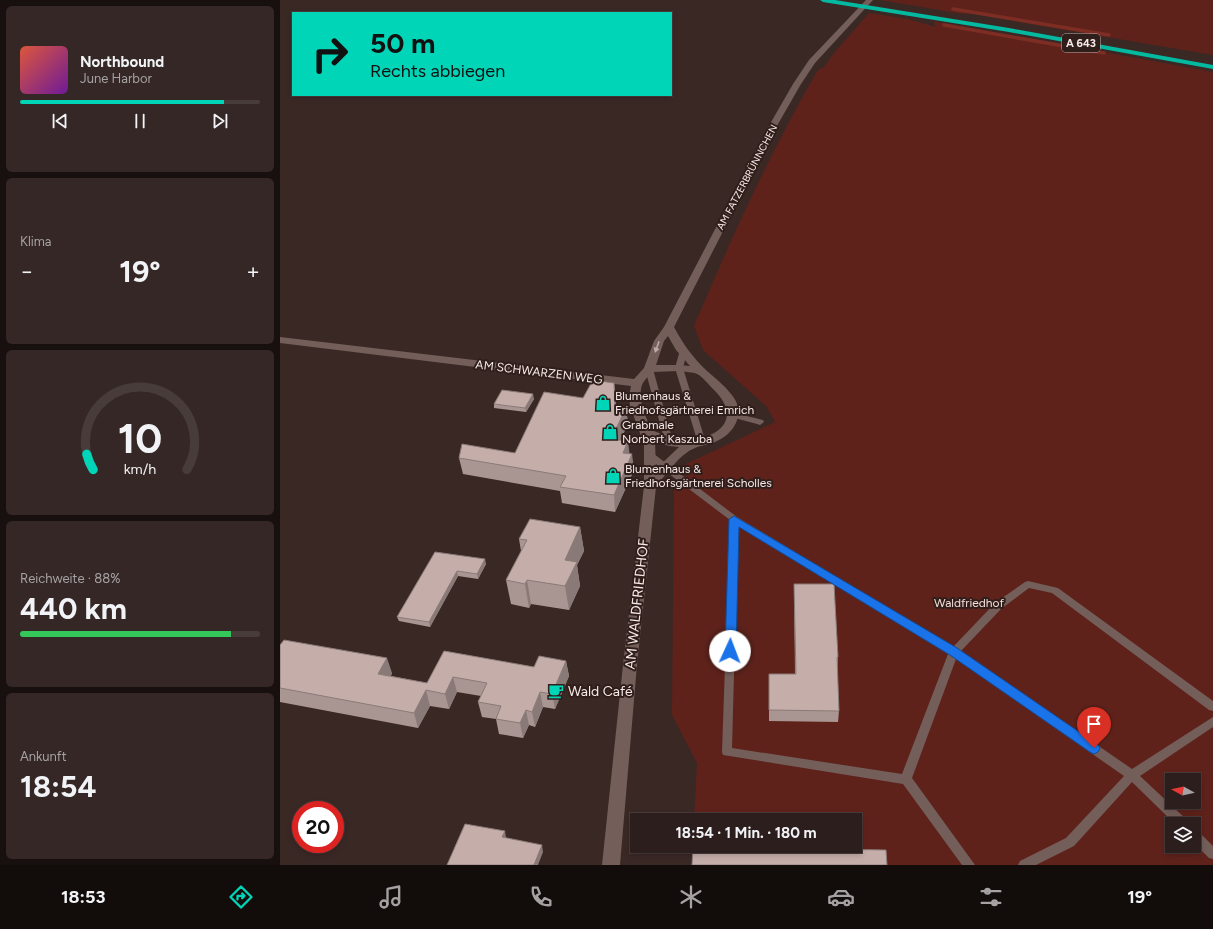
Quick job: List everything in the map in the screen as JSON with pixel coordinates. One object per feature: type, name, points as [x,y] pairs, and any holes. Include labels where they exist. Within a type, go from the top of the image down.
[{"type":"highway","name":"A 643","points":[[822,0],[1084,38],[1213,62]]},
{"type":"highway","name":"A 643","points":[[846,0],[1213,67]]},
{"type":"street","name":"AM FATZERBRÜNNCHEN","points":[[649,369],[659,341],[669,327],[774,124],[797,84],[812,62],[870,0]]},
{"type":"street","points":[[650,486],[666,466],[697,443],[722,434],[729,427],[734,415],[731,403],[727,396],[700,372],[683,352],[675,342],[669,327]]},
{"type":"street","name":"AM SCHWARZEN WEG","points":[[280,340],[637,383]]},
{"type":"street","points":[[650,486],[651,456],[647,433],[636,406],[635,396],[637,383],[649,369],[679,368],[700,372]]},
{"type":"street","points":[[647,433],[669,442],[697,443]]},
{"type":"street","name":"AM WALDFRIEDHOF","points":[[611,865],[650,486]]},
{"type":"lane","points":[[683,352],[679,368],[697,443]]},
{"type":"lane","points":[[649,369],[669,442]]},
{"type":"lane","points":[[734,415],[760,422]]},
{"type":"lane","points":[[651,456],[734,519],[954,652],[1132,775],[1175,817]]},
{"type":"lane","points":[[734,519],[727,752],[898,779],[906,778]]},
{"type":"lane","points":[[906,778],[954,652],[998,606],[1028,584],[1055,590],[1213,708]]},
{"type":"lane","points":[[1024,865],[1070,842],[1132,775],[1213,721]]},
{"type":"lane","points":[[906,778],[969,865]]},
{"type":"lane","points":[[1201,842],[1213,854]]},
{"type":"green space","points":[[880,0],[1213,0],[1213,55],[974,13],[963,14]]},
{"type":"green space","name":"Waldfriedhof","points":[[869,13],[908,19],[936,27],[933,21],[1213,72],[1213,865],[692,865],[693,853],[862,853],[862,813],[694,813],[697,763],[672,715],[674,484],[688,474],[686,464],[775,422],[766,406],[703,350],[694,326],[767,164],[818,70],[824,67],[834,53]]},
{"type":"building","points":[[593,380],[614,383],[615,406],[626,408],[611,439],[628,441],[623,453],[632,454],[614,495],[560,487],[566,476],[459,458],[462,444],[515,453],[544,392],[583,398]]},
{"type":"building","points":[[502,390],[533,394],[525,408],[494,404]]},
{"type":"building","points":[[530,519],[580,527],[565,560],[577,562],[565,586],[527,580],[525,584],[506,580],[527,540],[519,539]]},
{"type":"building","points":[[435,552],[485,559],[477,574],[457,571],[429,622],[397,617]]},
{"type":"building","points":[[794,584],[834,584],[839,711],[769,710],[769,674],[796,674]]},
{"type":"building","points":[[284,640],[387,658],[378,674],[427,683],[444,651],[534,667],[539,656],[566,661],[552,694],[540,692],[532,712],[526,710],[520,723],[496,719],[501,706],[478,702],[487,683],[453,677],[445,694],[426,690],[414,713],[280,688],[280,645]]},
{"type":"building","points":[[465,824],[505,831],[502,837],[542,845],[534,865],[447,865]]},
{"type":"building","points":[[862,850],[886,850],[887,865],[692,865],[693,853],[862,853]]},
{"type":"waterway","points":[[953,9],[1109,35]]},
{"type":"waterway","points":[[944,25],[1104,53]]},
{"type":"place","name":"Blumenhaus & Friedhofsgärtnerei Emrich","points":[[603,403]]},
{"type":"place","name":"Grabmale Norbert Kaszuba","points":[[610,432]]},
{"type":"place","name":"Blumenhaus & Friedhofsgärtnerei Scholles","points":[[613,476]]},
{"type":"place","name":"Wald Café","points":[[556,691]]},
{"type":"route","points":[[730,651],[734,519],[954,652],[1094,748]]}]
